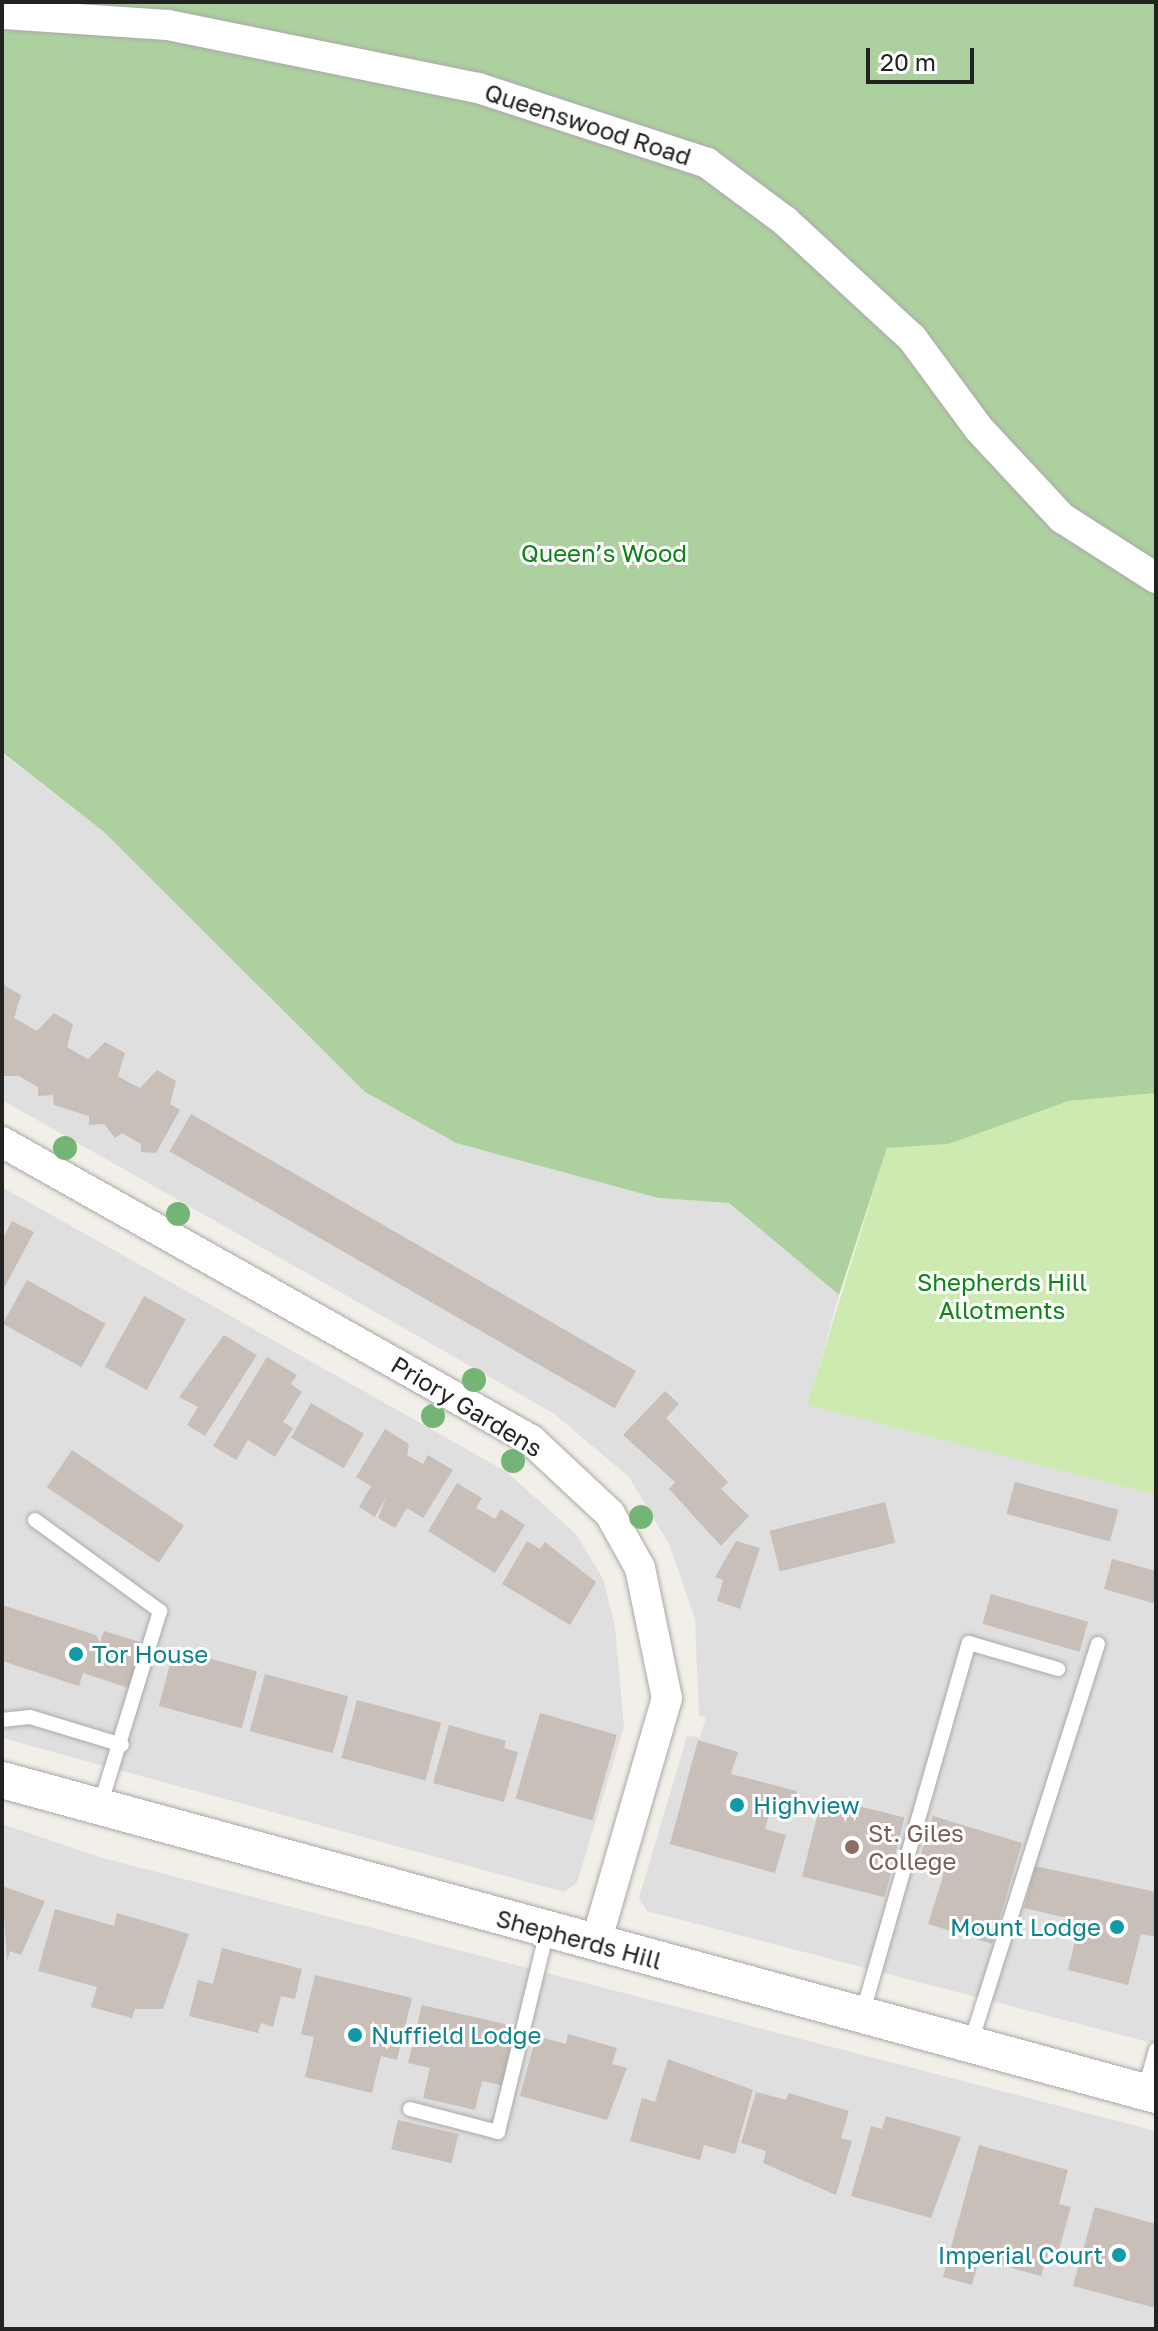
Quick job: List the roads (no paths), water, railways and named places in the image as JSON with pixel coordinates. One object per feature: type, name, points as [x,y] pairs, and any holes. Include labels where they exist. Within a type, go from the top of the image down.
[{"type":"street","name":"Queenswood Road","points":[[2,14],[168,25],[478,88],[707,163],[785,221],[912,338],[979,429],[1062,518],[1156,578]]},
{"type":"street","name":"Priory Gardens","points":[[2,1142],[531,1440],[610,1514],[640,1568],[667,1698],[596,1943]]},
{"type":"street","name":"Shepherds Hill","points":[[2,1780],[98,1811],[1150,2093]]},
{"type":"lane","points":[[35,1520],[160,1611],[122,1745],[98,1811]]},
{"type":"lane","points":[[862,2015],[969,1643],[1058,1669]]},
{"type":"lane","points":[[969,2046],[1098,1644]]},
{"type":"lane","points":[[2,1720],[30,1717],[122,1745]]},
{"type":"lane","points":[[410,2109],[498,2132],[547,1931]]},
{"type":"lane","points":[[1150,2093],[1156,2050]]},
{"type":"place","name":"Tor House","points":[[76,1654]]},
{"type":"place","name":"Highview","points":[[737,1805]]},
{"type":"place","name":"St. Giles College","points":[[852,1847]]},
{"type":"place","name":"Mount Lodge","points":[[1117,1927]]},
{"type":"place","name":"Nuffield Lodge","points":[[355,2035]]},
{"type":"place","name":"Imperial Court","points":[[1119,2255]]},
{"type":"park label","name":"Queen’s Wood","points":[[604,553]]},
{"type":"park label","name":"Shepherds Hill Allotments","points":[[1002,1296]]}]
